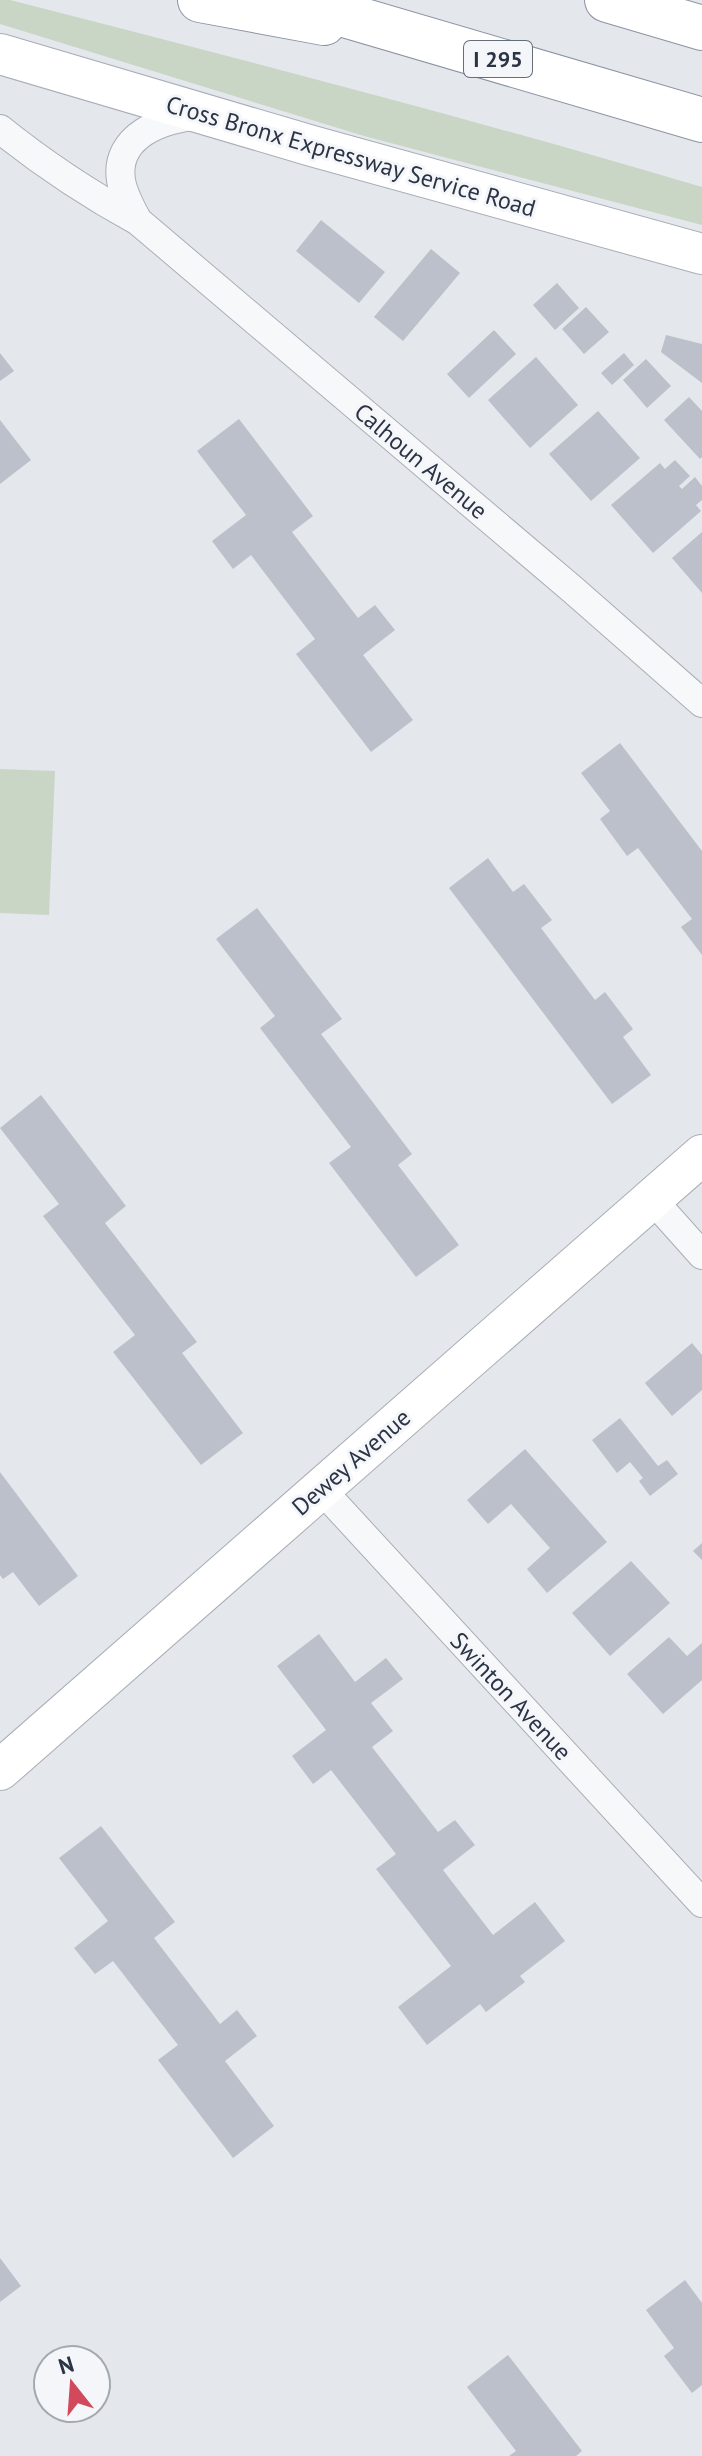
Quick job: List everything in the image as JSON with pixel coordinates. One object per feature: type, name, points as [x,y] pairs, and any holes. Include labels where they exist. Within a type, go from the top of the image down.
[{"type":"highway","points":[[200,0],[478,53]]},
{"type":"highway","name":"I 295","points":[[293,0],[702,120]]},
{"type":"highway","points":[[607,0],[702,28]]},
{"type":"highway","points":[[684,0],[702,7]]},
{"type":"street","name":"Cross Bronx Expressway Service Road","points":[[0,54],[206,116],[702,254]]},
{"type":"street","name":"Calhoun Avenue","points":[[138,221],[121,179],[125,152],[145,130],[158,124],[188,116],[206,116]]},
{"type":"street","name":"Calhoun Avenue","points":[[0,129],[71,183],[138,221],[702,703]]},
{"type":"street","name":"Dewey Avenue","points":[[0,1770],[702,1155]]},
{"type":"street","points":[[652,1199],[702,1255]]},
{"type":"street","name":"Swinton Avenue","points":[[321,1489],[702,1903]]},
{"type":"green space","points":[[0,0],[10,0],[357,90],[702,187],[702,225],[364,136],[0,24]]},
{"type":"green space","points":[[0,769],[55,771],[49,915],[0,913]]},
{"type":"building","points":[[321,220],[385,272],[359,303],[296,251]]},
{"type":"building","points":[[431,249],[460,273],[403,341],[374,317]]},
{"type":"building","points":[[557,283],[579,308],[555,330],[533,305]]},
{"type":"building","points":[[586,307],[609,332],[584,354],[562,329]]},
{"type":"building","points":[[494,330],[516,354],[469,398],[447,374]]},
{"type":"building","points":[[666,335],[702,344],[702,383],[661,352]]},
{"type":"building","points":[[0,353],[14,371],[0,381]]},
{"type":"building","points":[[624,353],[634,365],[612,385],[601,373]]},
{"type":"building","points":[[536,357],[578,405],[530,448],[488,400]]},
{"type":"building","points":[[646,359],[671,386],[647,408],[623,380]]},
{"type":"building","points":[[689,397],[702,411],[700,459],[664,420]]},
{"type":"building","points":[[598,411],[640,458],[591,501],[549,454]]},
{"type":"building","points":[[239,419],[313,516],[292,532],[358,618],[375,605],[395,630],[363,655],[413,720],[371,752],[296,654],[315,639],[251,555],[233,569],[212,541],[246,515],[197,451]]},
{"type":"building","points":[[0,420],[31,460],[0,484]]},
{"type":"building","points":[[675,460],[690,476],[679,486],[682,489],[695,477],[702,486],[702,500],[696,505],[701,511],[653,553],[611,505],[660,463],[665,469]]},
{"type":"building","points":[[702,532],[702,593],[672,558]]},
{"type":"building","points":[[620,743],[702,851],[702,955],[681,927],[692,919],[638,848],[627,856],[600,819],[610,811],[581,773]]},
{"type":"building","points":[[488,858],[513,892],[524,884],[552,920],[541,928],[595,1000],[605,992],[633,1029],[623,1037],[651,1075],[612,1104],[449,888]]},
{"type":"building","points":[[257,908],[342,1019],[321,1034],[412,1154],[398,1165],[459,1245],[416,1277],[329,1163],[351,1147],[260,1028],[275,1016],[216,939]]},
{"type":"building","points":[[41,1095],[126,1206],[105,1223],[197,1342],[182,1353],[243,1433],[201,1465],[113,1352],[135,1335],[43,1216],[59,1204],[0,1128]]},
{"type":"building","points":[[692,1343],[702,1355],[702,1390],[672,1416],[645,1383]]},
{"type":"building","points":[[620,1418],[658,1466],[667,1460],[678,1474],[650,1496],[639,1481],[643,1478],[630,1462],[617,1473],[592,1440]]},
{"type":"building","points":[[525,1449],[607,1542],[547,1593],[527,1569],[550,1548],[511,1504],[488,1524],[467,1500]]},
{"type":"building","points":[[0,1472],[78,1576],[39,1606],[13,1572],[3,1579],[0,1575]]},
{"type":"building","points":[[702,1543],[702,1560],[693,1551]]},
{"type":"building","points":[[631,1561],[670,1603],[610,1656],[572,1613]]},
{"type":"building","points":[[319,1634],[355,1682],[386,1658],[403,1679],[371,1703],[393,1731],[372,1747],[438,1832],[455,1820],[475,1845],[443,1870],[493,1935],[535,1902],[565,1941],[520,1976],[525,1982],[486,2012],[480,2004],[427,2045],[398,2007],[451,1966],[376,1869],[396,1854],[331,1770],[313,1784],[292,1756],[326,1730],[277,1666]]},
{"type":"building","points":[[669,1637],[687,1656],[702,1643],[702,1680],[663,1714],[627,1674]]},
{"type":"building","points":[[101,1826],[175,1922],[154,1938],[220,2024],[237,2010],[257,2036],[225,2061],[274,2126],[233,2158],[158,2060],[178,2045],[113,1961],[95,1974],[74,1948],[108,1921],[59,1858]]},
{"type":"building","points":[[0,2258],[21,2286],[0,2302]]},
{"type":"building","points":[[685,2280],[702,2303],[702,2385],[692,2393],[664,2356],[674,2348],[646,2310]]},
{"type":"building","points":[[508,2355],[582,2451],[576,2456],[509,2456],[516,2451],[467,2387]]}]
